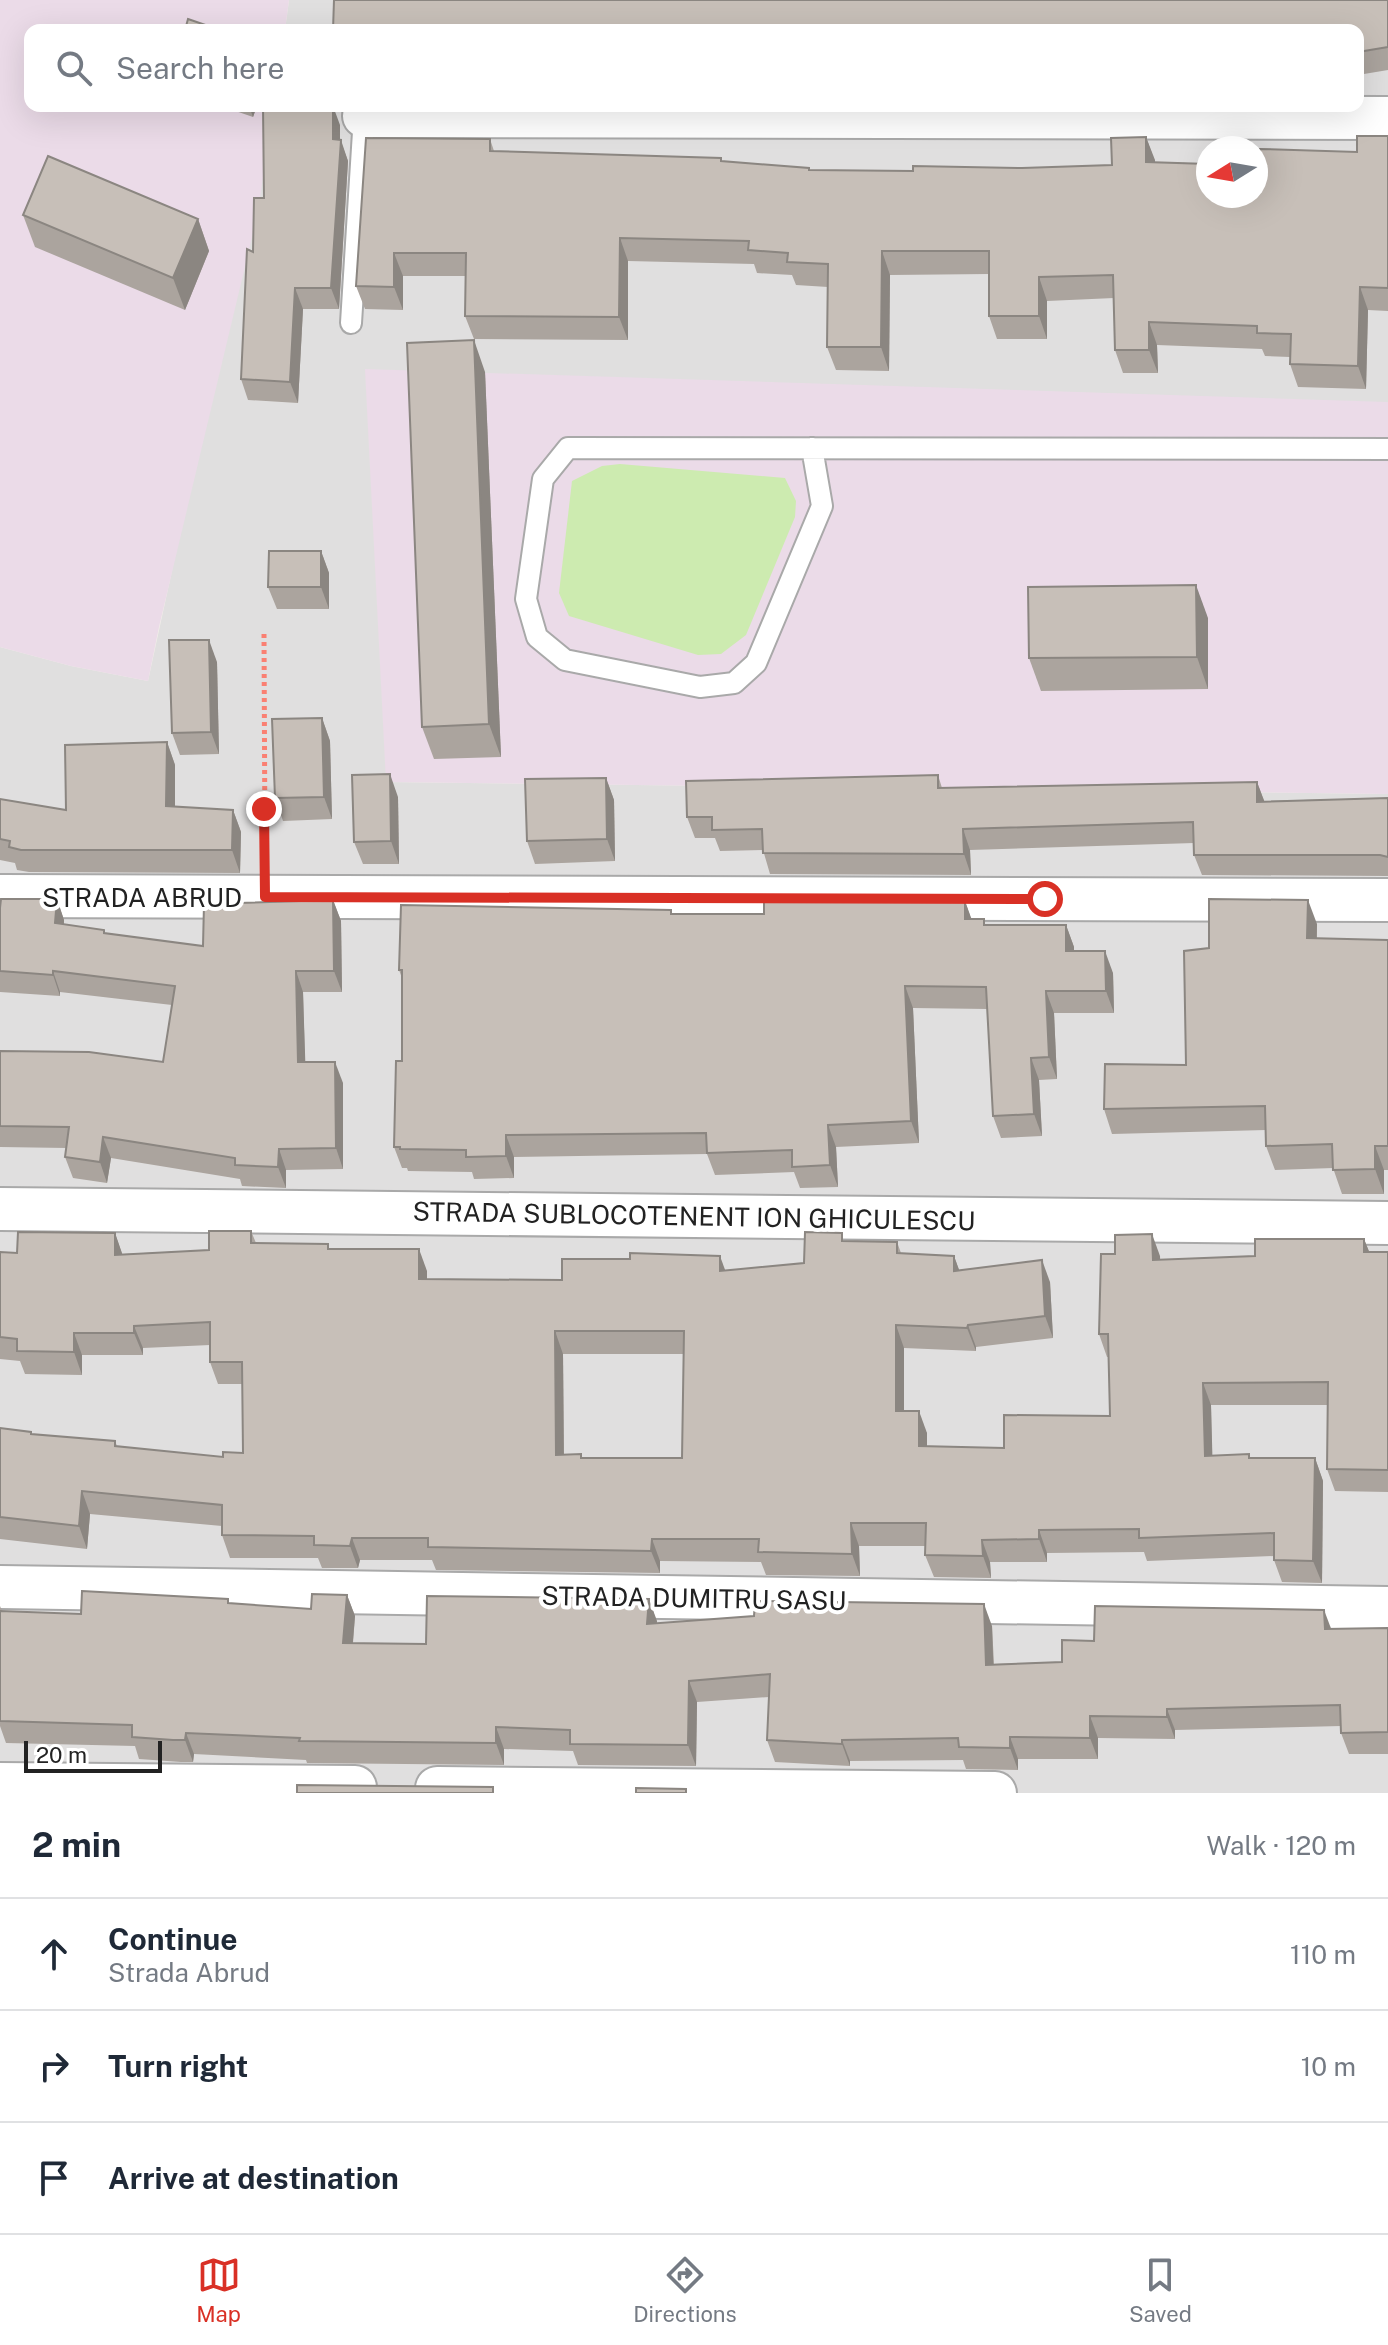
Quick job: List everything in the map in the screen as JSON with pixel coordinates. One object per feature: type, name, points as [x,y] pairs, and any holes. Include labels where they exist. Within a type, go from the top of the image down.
[{"type":"street","points":[[364,116],[1388,118]]},
{"type":"street","name":"STRADA ABRUD","points":[[0,896],[1388,900]]},
{"type":"street","name":"STRADA SUBLOCOTENENT ION GHICULESCU","points":[[0,1209],[1388,1223]]},
{"type":"street","name":"STRADA DUMITRU SASU","points":[[0,1587],[1388,1608]]},
{"type":"street","points":[[0,1784],[995,1793]]},
{"type":"lane","points":[[351,323],[364,116]]},
{"type":"lane","points":[[812,448],[822,506],[756,663],[734,683],[700,687],[565,660],[537,637],[526,599],[543,479],[568,448],[812,448],[1388,449]]},
{"type":"path","points":[[264,634],[265,897]]},
{"type":"shaded area","points":[[0,0],[289,0],[286,24],[24,24],[24,112],[272,112],[258,212],[148,681],[71,666],[0,647]]},
{"type":"shaded area","points":[[289,0],[1388,0],[1388,403],[386,782],[1388,794],[1388,1793],[0,1793],[0,647],[71,666],[148,681],[272,112],[1364,112],[1364,24],[286,24]]},
{"type":"shaded area","points":[[365,369],[1388,402],[1388,794],[386,782]]},
{"type":"green space","points":[[620,464],[785,478],[796,501],[795,517],[746,635],[721,654],[698,655],[569,616],[559,593],[572,481],[602,466]]},
{"type":"building","points":[[334,0],[1388,0],[1388,47],[1364,51],[1364,24],[333,24]]},
{"type":"building","points":[[263,112],[333,112],[333,139],[341,140],[331,288],[295,288],[290,382],[241,379],[247,249],[253,252],[254,198],[264,198]]},
{"type":"building","points":[[1357,136],[1388,136],[1388,288],[1360,287],[1358,366],[1290,364],[1291,334],[1257,333],[1257,326],[1149,322],[1149,350],[1115,350],[1113,275],[1039,277],[1039,316],[989,316],[989,251],[882,251],[881,347],[827,347],[828,264],[787,262],[788,253],[748,250],[749,241],[620,238],[619,317],[465,316],[466,253],[394,253],[394,287],[356,286],[366,138],[490,139],[490,151],[721,158],[721,161],[809,170],[913,171],[913,166],[1022,168],[1112,165],[1111,138],[1146,137],[1146,162],[1196,164],[1196,208],[1268,208],[1268,149],[1357,152]]},
{"type":"building","points":[[48,156],[198,219],[173,278],[23,215]]},
{"type":"building","points":[[474,340],[489,724],[422,727],[407,343]]},
{"type":"building","points":[[269,551],[321,551],[321,587],[268,587]]},
{"type":"building","points":[[1196,585],[1197,657],[1029,658],[1028,587]]},
{"type":"building","points":[[169,640],[209,640],[211,732],[172,733]]},
{"type":"building","points":[[322,718],[324,797],[275,798],[272,719]]},
{"type":"building","points":[[167,742],[166,806],[233,810],[232,850],[21,850],[9,847],[10,841],[0,839],[0,799],[66,810],[65,745]]},
{"type":"building","points":[[390,774],[391,841],[354,842],[352,775]]},
{"type":"building","points":[[938,775],[938,788],[1257,782],[1257,802],[1388,798],[1388,857],[1194,855],[1193,822],[963,829],[964,854],[763,853],[762,829],[712,830],[712,817],[687,817],[686,781]]},
{"type":"building","points":[[606,778],[607,839],[527,841],[525,779]]},
{"type":"building","points":[[1,899],[57,899],[55,923],[203,946],[204,904],[333,900],[334,971],[296,971],[298,1062],[335,1062],[336,1148],[279,1149],[278,1167],[235,1165],[235,1158],[103,1137],[100,1162],[65,1157],[69,1127],[0,1126],[0,1051],[89,1052],[163,1062],[175,986],[53,971],[53,975],[0,971]]},
{"type":"building","points":[[1209,899],[1308,900],[1307,938],[1388,940],[1388,1146],[1375,1146],[1375,1169],[1333,1170],[1332,1144],[1266,1146],[1265,1106],[1104,1109],[1105,1064],[1186,1065],[1184,951],[1209,948]]},
{"type":"building","points":[[764,900],[965,901],[965,919],[984,919],[984,925],[1066,925],[1066,951],[1105,951],[1106,991],[1046,991],[1049,1057],[1031,1058],[1034,1114],[993,1116],[986,987],[905,986],[911,1121],[828,1125],[830,1165],[792,1167],[792,1150],[707,1153],[706,1133],[506,1135],[506,1156],[466,1157],[466,1150],[394,1147],[396,1061],[402,1061],[402,970],[399,970],[401,905],[764,914]]},
{"type":"building","points":[[209,1231],[251,1231],[251,1243],[328,1244],[328,1249],[419,1249],[419,1279],[562,1280],[562,1259],[630,1259],[630,1253],[720,1256],[720,1271],[804,1263],[805,1232],[842,1233],[842,1241],[897,1242],[897,1253],[954,1256],[954,1271],[1042,1260],[1045,1316],[968,1325],[967,1328],[896,1325],[896,1411],[919,1411],[919,1446],[1004,1448],[1004,1415],[1110,1416],[1108,1334],[1099,1334],[1101,1254],[1115,1254],[1115,1235],[1152,1234],[1153,1260],[1255,1256],[1255,1239],[1364,1239],[1364,1252],[1388,1252],[1388,1470],[1327,1469],[1328,1382],[1203,1383],[1205,1456],[1249,1454],[1249,1458],[1315,1458],[1313,1561],[1274,1560],[1274,1533],[1139,1538],[1139,1529],[1039,1530],[1039,1539],[982,1540],[983,1556],[925,1555],[926,1523],[851,1523],[852,1554],[758,1552],[759,1539],[652,1539],[651,1551],[428,1547],[428,1538],[352,1538],[350,1546],[314,1545],[314,1536],[222,1535],[222,1505],[82,1491],[79,1526],[0,1517],[0,1428],[31,1434],[115,1441],[115,1446],[223,1457],[223,1452],[243,1453],[242,1362],[210,1362],[210,1322],[134,1326],[134,1333],[74,1333],[74,1352],[17,1351],[17,1339],[0,1337],[0,1252],[17,1253],[18,1232],[115,1233],[115,1255],[209,1250]],"holes":[[[555,1331],[684,1331],[682,1458],[581,1458],[581,1454],[556,1455]]]},
{"type":"building","points":[[82,1591],[228,1599],[228,1603],[311,1609],[312,1594],[347,1595],[343,1643],[426,1644],[427,1596],[649,1599],[647,1624],[754,1616],[755,1601],[984,1604],[986,1665],[1062,1662],[1062,1640],[1094,1641],[1095,1606],[1324,1610],[1325,1629],[1388,1628],[1388,1732],[1341,1733],[1340,1705],[1167,1709],[1167,1717],[1090,1716],[1090,1738],[1010,1737],[1010,1748],[959,1747],[958,1738],[842,1740],[842,1744],[767,1740],[770,1674],[689,1681],[688,1745],[570,1744],[570,1730],[496,1727],[496,1743],[299,1741],[300,1738],[186,1733],[185,1740],[173,1740],[132,1737],[132,1725],[0,1721],[0,1611],[81,1614]]},
{"type":"building","points":[[297,1785],[493,1787],[493,1793],[297,1793]]},
{"type":"building","points":[[636,1788],[686,1789],[686,1793],[636,1793]]},
{"type":"route","points":[[264,809],[265,897],[1045,899]]}]
